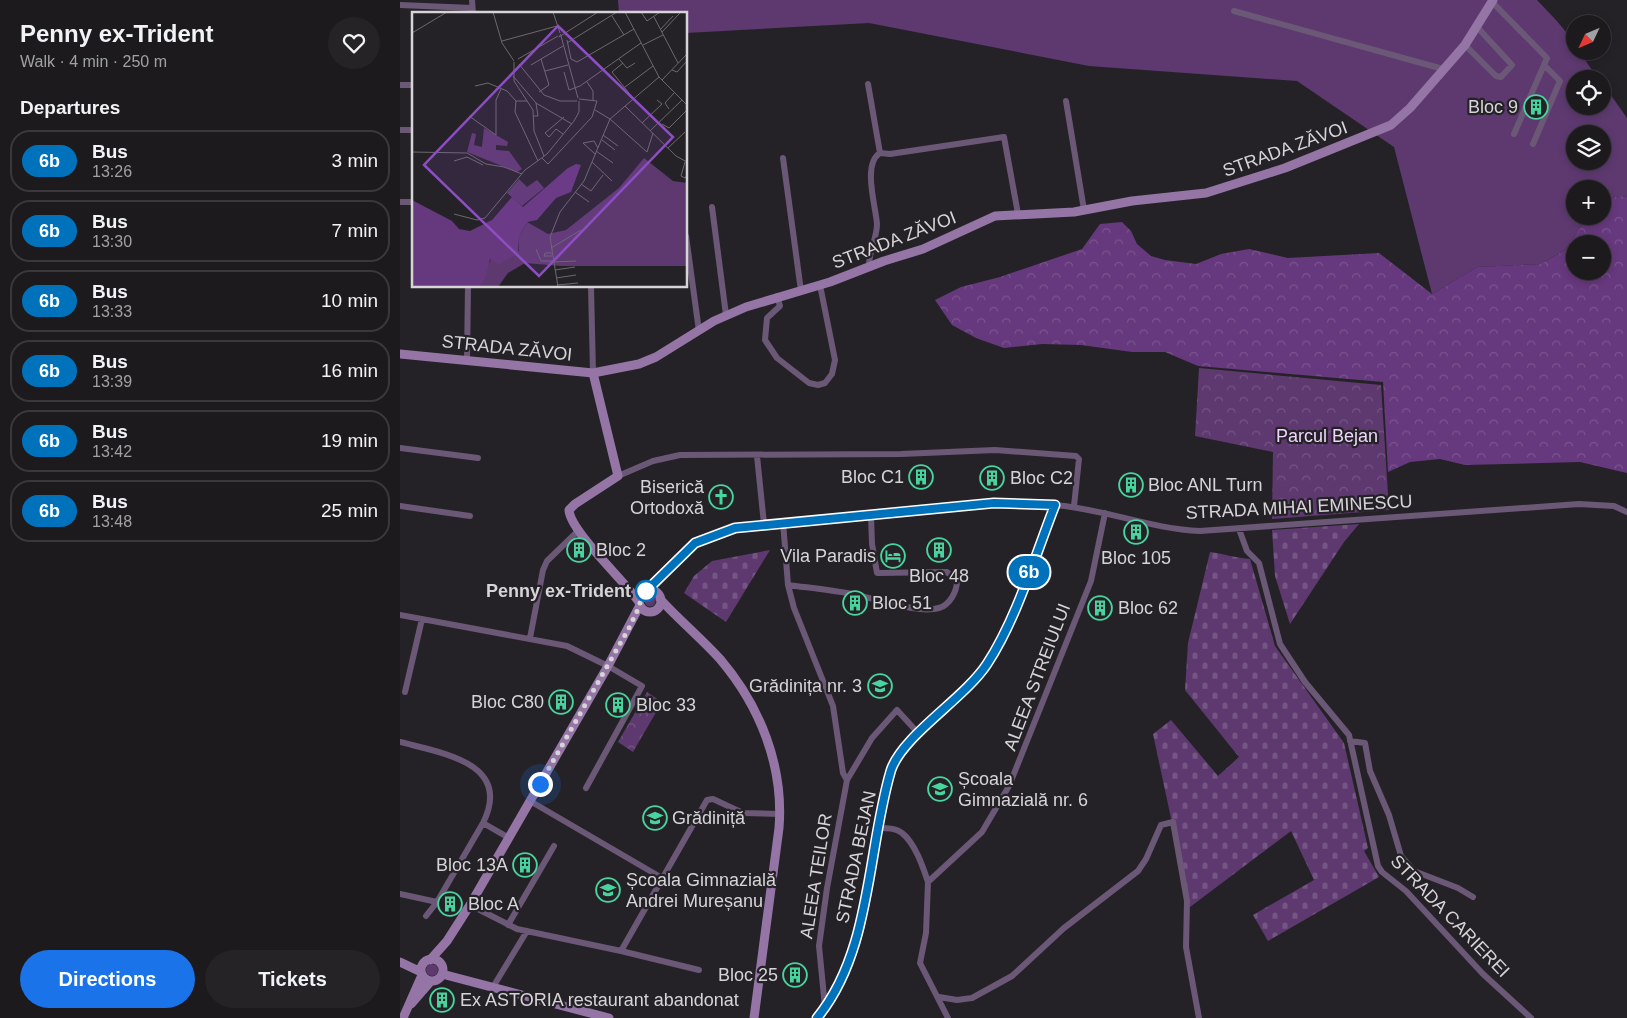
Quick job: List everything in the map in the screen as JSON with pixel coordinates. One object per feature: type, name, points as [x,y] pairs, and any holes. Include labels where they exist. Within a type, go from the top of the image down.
[{"type":"street","points":[[400,5],[472,11],[472,0]]},
{"type":"street","points":[[1493,1],[1547,58],[1514,134]]},
{"type":"street","name":"STRADA ZĂVOI","points":[[400,354],[593,373],[639,364],[656,357],[726,315],[777,296],[820,285],[942,242],[995,216],[1058,213],[1206,193],[1285,168],[1391,125],[1410,108],[1465,45],[1493,1]]},
{"type":"street","points":[[1234,11],[1443,69]]},
{"type":"street","points":[[1465,45],[1496,76],[1501,77],[1512,66],[1477,27]]},
{"type":"street","points":[[1533,144],[1560,81],[1544,65]]},
{"type":"street","points":[[868,84],[880,153]]},
{"type":"street","points":[[1066,101],[1084,210]]},
{"type":"street","points":[[868,267],[877,224],[870,176],[875,157],[880,153],[899,153],[1004,137],[1018,214]]},
{"type":"street","points":[[783,158],[802,291]]},
{"type":"street","points":[[712,207],[726,315]]},
{"type":"street","points":[[688,251],[699,331]]},
{"type":"street","points":[[777,296],[780,306],[767,318],[765,343],[777,358],[795,375],[812,384],[822,384],[830,378],[835,360],[820,285]]},
{"type":"street","points":[[467,360],[468,288]]},
{"type":"street","points":[[591,288],[593,373],[618,476]]},
{"type":"street","points":[[400,448],[478,458]]},
{"type":"street","points":[[675,616],[651,611],[640,603],[626,584],[578,531],[569,517],[569,510],[618,476],[653,461],[680,455],[901,454],[995,450],[1072,455],[1079,459],[1074,506]]},
{"type":"street","points":[[757,456],[764,524]]},
{"type":"street","name":"STRADA MIHAI EMINESCU","points":[[645,591],[686,550],[701,540],[725,530],[783,522],[994,503],[1074,506],[1178,530],[1239,529],[1579,504],[1614,506],[1627,512]]},
{"type":"street","name":"STRADA BEJAN","points":[[817,1018],[842,978],[855,942],[895,761],[919,734],[970,685],[987,664],[1012,613],[1055,505]]},
{"type":"street","points":[[400,506],[470,516]]},
{"type":"street","name":"ALEEA STREIULUI","points":[[928,882],[982,832],[1009,786],[1091,581],[1105,513]]},
{"type":"street","points":[[788,585],[854,594],[918,608],[935,608],[946,605],[954,593],[957,581],[947,572],[878,573],[872,544],[872,515]]},
{"type":"street","name":"ALEEA TEILOR","points":[[783,522],[788,585],[794,608],[833,706],[843,773],[847,780]]},
{"type":"street","name":"STRADA CARIEREI","points":[[1239,529],[1247,552],[1259,563],[1280,644],[1304,682],[1342,725],[1350,741],[1375,859],[1382,872],[1406,891],[1483,974],[1531,1018]]},
{"type":"street","points":[[530,638],[543,570],[550,557],[578,531]]},
{"type":"street","points":[[632,622],[658,608],[662,575]]},
{"type":"street","points":[[626,584],[645,591],[655,592],[675,616],[719,659],[734,678],[753,709],[763,728],[774,761],[780,791],[780,814],[754,1018]]},
{"type":"street","points":[[403,1018],[424,967],[447,941],[470,905],[608,666],[632,622],[645,591]]},
{"type":"street","points":[[400,615],[530,638],[576,650],[642,686],[586,788]]},
{"type":"street","points":[[405,692],[422,620]]},
{"type":"street","name":"ALEEA TEILOR","points":[[825,1007],[819,946],[827,888],[847,780],[872,738],[897,710],[919,734]]},
{"type":"street","points":[[1350,741],[1365,743],[1370,771],[1389,815],[1401,856],[1414,871],[1458,888],[1473,897]]},
{"type":"street","points":[[400,742],[455,757],[477,770],[485,779],[491,794],[489,811],[483,823],[437,902],[426,916]]},
{"type":"street","points":[[621,951],[707,800],[713,799],[743,813],[780,814]]},
{"type":"street","points":[[530,801],[662,878]]},
{"type":"street","points":[[939,997],[958,1000],[972,998],[1012,976],[1064,928],[1129,880],[1146,859],[1161,825],[1173,822],[1187,901],[1186,947],[1199,1018]]},
{"type":"street","points":[[483,823],[509,838]]},
{"type":"street","points":[[879,828],[896,829],[906,836],[923,867],[928,882],[926,932],[920,963],[939,997],[948,1018]]},
{"type":"street","points":[[508,926],[554,846]]},
{"type":"street","points":[[400,894],[437,902]]},
{"type":"street","points":[[470,905],[508,926],[527,932],[621,951],[699,970]]},
{"type":"street","points":[[493,987],[527,932]]},
{"type":"street","points":[[409,1006],[431,981],[438,979],[442,970],[447,941]]},
{"type":"street","points":[[401,962],[424,967],[436,960],[442,970],[493,987],[609,1018]]},
{"type":"street","points":[[424,967],[431,981]]},
{"type":"green space","points":[[618,0],[1537,0],[1566,32],[1566,60],[1585,60],[1592,70],[1566,70],[1566,115],[1611,115],[1611,95],[1627,118],[1627,197],[1611,198],[1611,180],[1566,180],[1566,225],[1582,225],[1575,235],[1566,235],[1565,250],[1541,264],[1477,267],[1432,294],[1394,147],[1297,81],[1089,66],[869,23],[688,33],[688,12],[619,12]]},
{"type":"green space","points":[[1627,197],[1627,473],[1580,462],[1465,465],[1440,459],[1410,462],[1388,472],[1383,382],[1198,366],[1165,352],[1132,352],[1081,345],[1042,344],[1004,348],[976,338],[952,325],[935,300],[961,287],[1000,277],[1082,249],[1100,224],[1122,222],[1131,231],[1137,244],[1151,256],[1196,264],[1221,254],[1249,249],[1288,258],[1379,253],[1432,294],[1477,267],[1541,264],[1566,249],[1566,280],[1611,280],[1611,235],[1575,235],[1582,225],[1611,225],[1611,198]]},
{"type":"green space","name":"Parcul Bejan","points":[[1199,368],[1381,385],[1389,510],[1272,519],[1273,452],[1195,436]]},
{"type":"green space","points":[[1359,524],[1344,542],[1290,624],[1275,576],[1272,530]]},
{"type":"green space","points":[[770,550],[726,622],[684,593],[694,576],[712,561]]},
{"type":"green space","points":[[1210,552],[1250,559],[1275,646],[1344,743],[1368,848],[1364,851],[1379,877],[1268,941],[1253,915],[1314,880],[1291,831],[1190,907],[1153,734],[1171,720],[1218,776],[1239,757],[1185,690],[1188,643]]},
{"type":"green space","points":[[650,595],[656,601],[650,607],[644,601]]},
{"type":"green space","points":[[647,692],[662,702],[633,752],[618,742]]},
{"type":"green space","points":[[434,964],[437,965],[437,975],[430,976],[427,975],[426,968],[427,965]]},
{"type":"bus line","name":"6b","points":[[646,591],[695,543],[725,530],[764,524],[994,503],[1055,505],[1012,613],[987,664],[970,685],[900,752],[895,761],[891,771],[855,942],[842,978],[817,1018]]},
{"type":"place","name":"Bloc 9","points":[[1536,107]]},
{"type":"place","name":"Bloc C1","points":[[921,477]]},
{"type":"place","name":"Bloc C2","points":[[992,478]]},
{"type":"place","name":"Bloc ANL Turn","points":[[1131,485]]},
{"type":"place","name":"Biserică Ortodoxă","points":[[721,497]]},
{"type":"place","name":"Bloc 105","points":[[1136,532]]},
{"type":"place","name":"Bloc 2","points":[[579,550]]},
{"type":"place","name":"Bloc 48","points":[[939,550]]},
{"type":"place","name":"Vila Paradis","points":[[893,556]]},
{"type":"place","name":"Penny ex-Trident","points":[[646,591]]},
{"type":"place","name":"Bloc 51","points":[[855,603]]},
{"type":"place","name":"Bloc 62","points":[[1100,608]]},
{"type":"place","name":"Grădinița nr. 3","points":[[880,686]]},
{"type":"place","name":"Bloc C80","points":[[561,702]]},
{"type":"place","name":"Bloc 33","points":[[618,705]]},
{"type":"place","name":"Școala Gimnazială nr. 6","points":[[940,789]]},
{"type":"place","name":"Grădiniță","points":[[655,818]]},
{"type":"place","name":"Bloc 13A","points":[[525,865]]},
{"type":"place","name":"Școala Gimnazială Andrei Mureșanu","points":[[608,890]]},
{"type":"place","name":"Bloc A","points":[[450,904]]},
{"type":"place","name":"Bloc 25","points":[[795,975]]},
{"type":"place","name":"Ex ASTORIA restaurant abandonat","points":[[442,1000]]},
{"type":"route","points":[[540,784],[629,628],[640,605],[639,599],[641,594],[646,591]]}]
